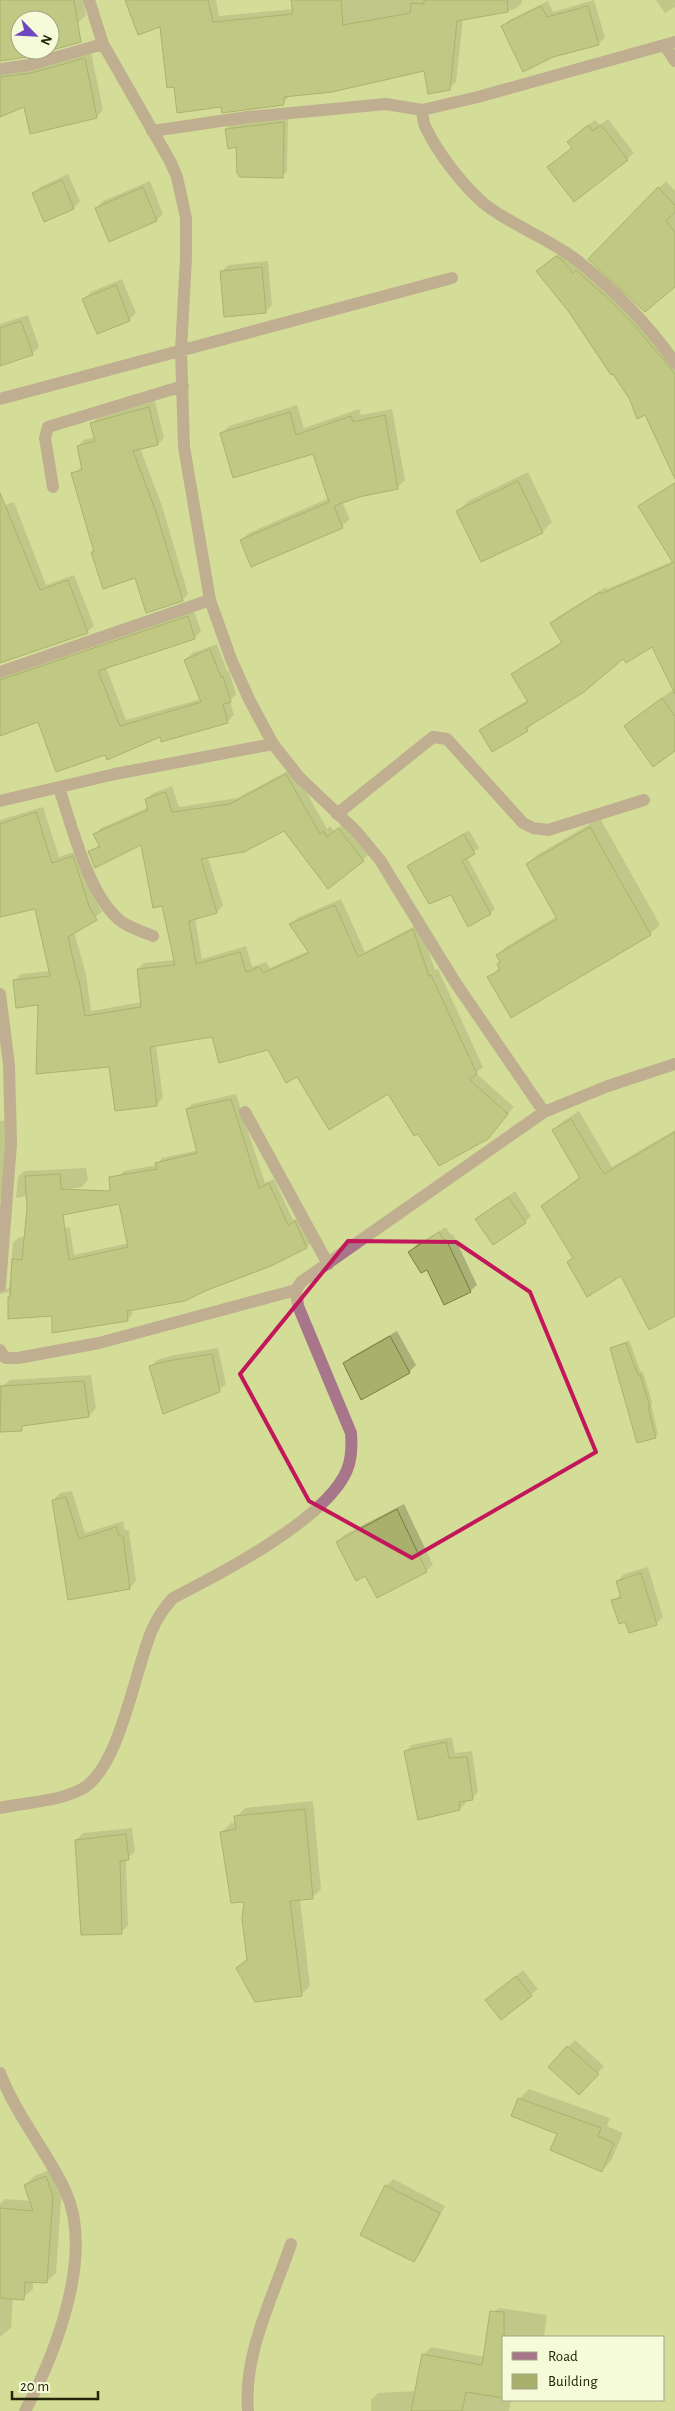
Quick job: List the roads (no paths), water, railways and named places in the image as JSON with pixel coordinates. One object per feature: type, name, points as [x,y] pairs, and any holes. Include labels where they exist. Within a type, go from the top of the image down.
[{"type":"street","points":[[89,0],[103,44],[177,177],[184,204],[186,258],[181,350],[184,447],[210,600],[249,699],[273,744],[299,777],[356,831],[380,860],[455,982],[544,1112]]},
{"type":"street","points":[[0,69],[29,65],[103,44]]},
{"type":"street","points":[[152,131],[248,116],[386,104],[422,110],[670,44],[675,61]]},
{"type":"street","points":[[422,110],[425,127],[434,141],[450,164],[486,205],[539,235],[577,260],[607,286],[639,318],[661,342],[675,363]]},
{"type":"street","points":[[0,399],[452,278]]},
{"type":"street","points":[[53,488],[45,438],[48,427],[183,386]]},
{"type":"street","points":[[0,672],[210,600]]},
{"type":"street","points":[[337,814],[433,737],[447,739],[523,823],[533,828],[548,830],[644,800]]},
{"type":"street","points":[[0,801],[124,772],[273,744]]},
{"type":"street","points":[[59,788],[86,867],[102,898],[123,922],[153,936]]},
{"type":"street","points":[[0,994],[9,1065],[11,1144],[0,1286]]},
{"type":"street","points":[[0,1808],[56,1799],[84,1788],[100,1770],[119,1734],[151,1631],[162,1611],[173,1598],[270,1543],[320,1506],[336,1488],[347,1471],[352,1452],[351,1433],[298,1306],[296,1290],[301,1282],[544,1112],[608,1086],[675,1064]]},
{"type":"street","points":[[245,1112],[328,1264]]},
{"type":"street","points":[[0,1350],[5,1358],[18,1358],[99,1344],[296,1290]]},
{"type":"street","points":[[0,2073],[66,2192],[74,2220],[77,2242],[73,2275],[53,2353],[26,2411]]},
{"type":"street","points":[[248,2411],[248,2376],[255,2347],[291,2244]]}]
